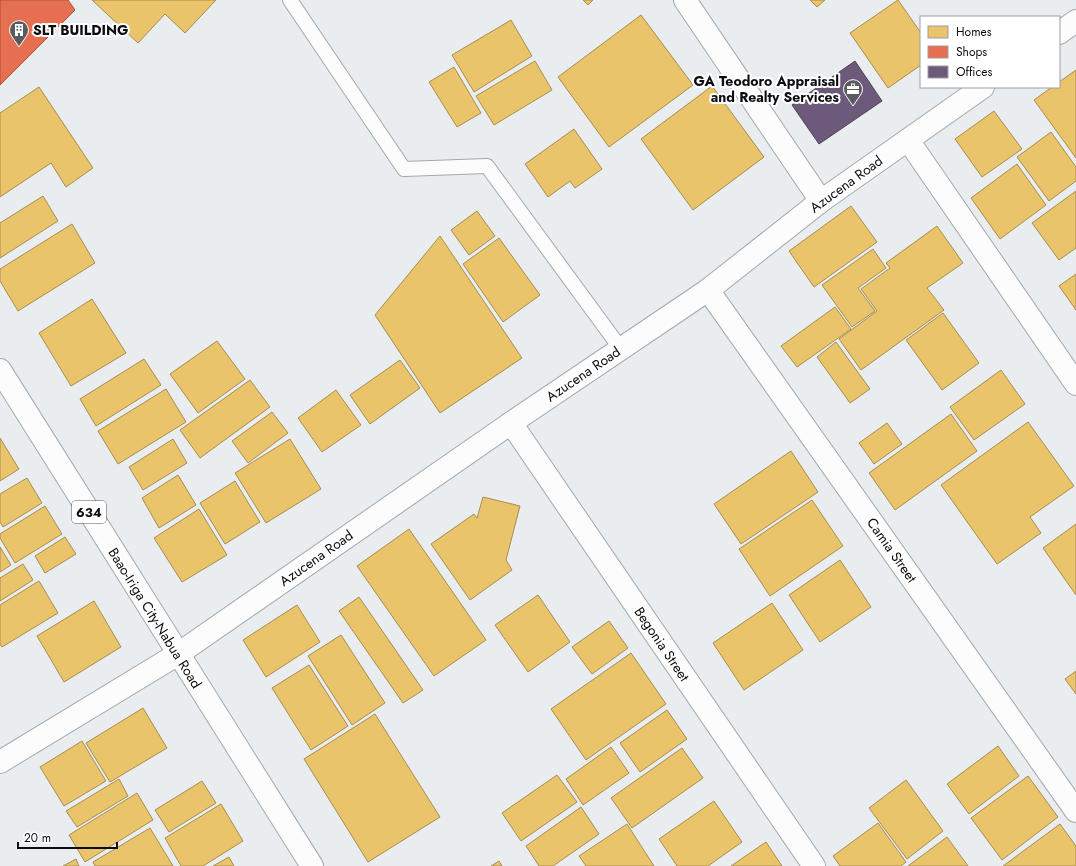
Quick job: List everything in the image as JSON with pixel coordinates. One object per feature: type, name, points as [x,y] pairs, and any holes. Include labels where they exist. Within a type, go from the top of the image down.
[{"type":"street","points":[[685,0],[821,201]]},
{"type":"street","points":[[1060,33],[1076,21]]},
{"type":"street","name":"Azucena Road","points":[[0,762],[178,654],[511,422],[708,290],[821,201],[982,88]]},
{"type":"street","points":[[908,140],[1076,384]]},
{"type":"street","name":"Camia Street","points":[[708,290],[1076,811]]},
{"type":"street","name":"Baao-Iriga City-Nabua Road","points":[[0,370],[312,866]]},
{"type":"street","name":"Begonia Street","points":[[511,422],[814,866]]},
{"type":"lane","points":[[290,0],[404,168],[487,166],[621,349]]},
{"type":"building: Homes","points":[[92,0],[216,0],[185,33],[165,14],[138,43]]},
{"type":"building: Homes","points":[[583,0],[593,0],[588,5]]},
{"type":"building: Homes","points":[[810,0],[825,0],[817,7]]},
{"type":"building: Homes","points":[[898,0],[920,32],[920,66],[888,88],[850,33]]},
{"type":"building: Homes","points":[[641,15],[693,85],[609,147],[558,77]]},
{"type":"building: Homes","points":[[511,20],[532,56],[474,92],[452,55]]},
{"type":"building: Homes","points":[[535,61],[552,90],[494,125],[476,96]]},
{"type":"building: Homes","points":[[454,67],[481,113],[457,127],[429,82]]},
{"type":"building: Homes","points":[[1076,70],[1076,158],[1034,100],[1051,88],[1060,88],[1060,81]]},
{"type":"building: Homes","points":[[712,86],[764,157],[693,210],[641,139]]},
{"type":"building: Homes","points":[[39,87],[93,168],[66,187],[51,163],[0,197],[0,113]]},
{"type":"building: Homes","points":[[994,111],[1022,149],[982,177],[955,139]]},
{"type":"building: Homes","points":[[574,129],[602,169],[575,188],[570,181],[548,197],[525,164]]},
{"type":"building: Homes","points":[[1051,132],[1076,167],[1076,181],[1049,201],[1017,157]]},
{"type":"building: Homes","points":[[1017,164],[1046,205],[1000,239],[971,198]]},
{"type":"building: Homes","points":[[1076,191],[1076,248],[1059,260],[1032,223]]},
{"type":"building: Homes","points":[[43,196],[58,221],[0,258],[0,223]]},
{"type":"building: Homes","points":[[851,206],[877,242],[814,287],[789,251]]},
{"type":"building: Homes","points":[[477,211],[495,236],[469,255],[451,230]]},
{"type":"building: Homes","points":[[72,224],[95,263],[18,311],[0,281],[0,269]]},
{"type":"building: Homes","points":[[937,226],[963,263],[927,288],[944,310],[861,370],[839,339],[877,311],[861,289],[890,268],[886,263]]},
{"type":"building: Homes","points":[[440,236],[522,358],[440,413],[375,315]]},
{"type":"building: Homes","points":[[499,238],[540,295],[503,322],[463,264]]},
{"type":"building: Homes","points":[[873,249],[886,268],[858,288],[875,311],[852,327],[822,285]]},
{"type":"building: Homes","points":[[1076,274],[1076,310],[1059,286]]},
{"type":"building: Homes","points":[[92,299],[126,353],[71,386],[39,333]]},
{"type":"building: Homes","points":[[835,307],[851,329],[797,367],[781,346]]},
{"type":"building: Homes","points":[[943,313],[979,363],[942,390],[906,340]]},
{"type":"building: Homes","points":[[217,341],[245,379],[198,413],[170,374]]},
{"type":"building: Homes","points":[[836,342],[870,389],[850,403],[817,357]]},
{"type":"building: Homes","points":[[144,359],[161,385],[96,426],[80,399]]},
{"type":"building: Homes","points":[[400,360],[420,388],[370,424],[350,395]]},
{"type":"building: Homes","points":[[1001,370],[1025,404],[974,440],[950,407]]},
{"type":"building: Homes","points":[[250,380],[270,407],[200,458],[180,430]]},
{"type":"building: Homes","points":[[166,389],[186,422],[118,464],[98,431]]},
{"type":"building: Homes","points":[[336,390],[361,425],[322,452],[298,418]]},
{"type":"building: Homes","points":[[272,412],[288,433],[248,463],[232,441]]},
{"type":"building: Homes","points":[[951,414],[977,451],[895,510],[869,473]]},
{"type":"building: Homes","points":[[1028,422],[1074,486],[1030,517],[1041,533],[997,564],[941,485]]},
{"type":"building: Homes","points":[[887,423],[902,444],[874,464],[859,443]]},
{"type":"building: Homes","points":[[0,438],[19,469],[0,481]]},
{"type":"building: Homes","points":[[173,439],[187,463],[143,490],[129,467]]},
{"type":"building: Homes","points":[[290,439],[321,489],[266,523],[235,473]]},
{"type":"building: Homes","points":[[791,451],[818,492],[741,544],[714,504]]},
{"type":"building: Homes","points":[[178,475],[196,505],[159,528],[142,498]]},
{"type":"building: Homes","points":[[27,478],[42,503],[3,527],[0,522],[0,494]]},
{"type":"building: Homes","points":[[235,481],[260,522],[225,544],[200,503]]},
{"type":"building: Homes","points":[[483,497],[520,506],[506,560],[512,570],[470,600],[431,544],[474,514],[477,518]]},
{"type":"building: Homes","points":[[812,500],[843,546],[770,596],[739,549]]},
{"type":"building: Homes","points":[[45,506],[62,534],[15,563],[0,538],[0,534]]},
{"type":"building: Homes","points":[[199,509],[227,555],[182,582],[154,538]]},
{"type":"building: Homes","points":[[1076,524],[1076,595],[1043,548]]},
{"type":"building: Homes","points":[[409,529],[486,640],[434,676],[357,566]]},
{"type":"building: Homes","points":[[65,537],[76,554],[45,573],[35,556]]},
{"type":"building: Homes","points":[[0,547],[11,565],[0,572]]},
{"type":"building: Homes","points":[[840,560],[871,607],[820,642],[789,595]]},
{"type":"building: Homes","points":[[23,564],[33,580],[0,601],[0,578]]},
{"type":"building: Homes","points":[[39,581],[58,613],[2,647],[0,644],[0,605]]},
{"type":"building: Homes","points":[[538,595],[570,642],[528,672],[495,625]]},
{"type":"building: Homes","points":[[359,597],[423,690],[403,703],[339,611]]},
{"type":"building: Homes","points":[[94,601],[121,647],[64,682],[37,636]]},
{"type":"building: Homes","points":[[772,603],[803,650],[744,690],[713,643]]},
{"type":"building: Homes","points":[[297,605],[320,642],[266,677],[243,640]]},
{"type":"building: Homes","points":[[609,621],[628,648],[592,674],[572,647]]},
{"type":"building: Homes","points":[[341,635],[385,703],[352,725],[308,656]]},
{"type":"building: Homes","points":[[631,653],[666,704],[586,760],[551,709]]},
{"type":"building: Homes","points":[[309,665],[348,726],[311,750],[272,688]]},
{"type":"building: Homes","points":[[1076,671],[1076,694],[1065,679]]},
{"type":"building: Homes","points":[[143,708],[167,748],[110,782],[86,743]]},
{"type":"building: Homes","points":[[667,710],[687,739],[640,772],[620,743]]},
{"type":"building: Homes","points":[[375,714],[440,817],[368,862],[304,759]]},
{"type":"building: Homes","points":[[82,741],[106,781],[64,806],[40,767]]},
{"type":"building: Homes","points":[[998,746],[1019,776],[969,814],[947,784]]},
{"type":"building: Homes","points":[[611,747],[629,773],[583,805],[566,779]]},
{"type":"building: Homes","points":[[682,748],[703,778],[632,828],[611,798]]},
{"type":"building: Homes","points":[[557,775],[577,802],[521,841],[502,813]]},
{"type":"building: Homes","points":[[1028,776],[1058,817],[1002,860],[971,818]]},
{"type":"building: Homes","points":[[119,779],[128,796],[77,827],[66,811]]},
{"type":"building: Homes","points":[[906,780],[943,831],[907,859],[869,808]]},
{"type":"building: Homes","points":[[202,781],[216,803],[169,832],[155,810]]},
{"type":"building: Homes","points":[[137,793],[153,820],[85,862],[69,835]]},
{"type":"building: Homes","points":[[714,801],[742,842],[708,866],[677,866],[659,839]]},
{"type":"building: Homes","points":[[221,804],[243,841],[203,866],[181,866],[165,838]]},
{"type":"building: Homes","points":[[581,807],[599,834],[553,866],[539,866],[526,846]]},
{"type":"building: Homes","points":[[878,823],[906,862],[901,866],[840,866],[833,856]]},
{"type":"building: Homes","points":[[627,824],[654,866],[586,866],[579,856]]},
{"type":"building: Homes","points":[[1060,824],[1076,846],[1076,866],[1003,866]]},
{"type":"building: Homes","points":[[150,828],[173,866],[95,866],[93,862]]},
{"type":"building: Homes","points":[[947,837],[968,866],[908,866]]},
{"type":"building: Homes","points":[[766,842],[782,866],[731,866]]},
{"type":"building: Homes","points":[[229,857],[234,866],[213,866]]},
{"type":"building: Homes","points":[[76,859],[79,866],[63,866]]},
{"type":"building: Homes","points":[[499,861],[502,866],[491,866]]},
{"type":"building: Shops","name":"SLT BUILDING","points":[[0,0],[68,0],[75,10],[0,85]]},
{"type":"building: Offices","points":[[855,61],[882,101],[819,144],[792,105]]},
{"type":"place","name":"SLT BUILDING","points":[[19,47]]},
{"type":"place","name":"GA Teodoro Appraisal and Realty Services","points":[[853,106]]}]
